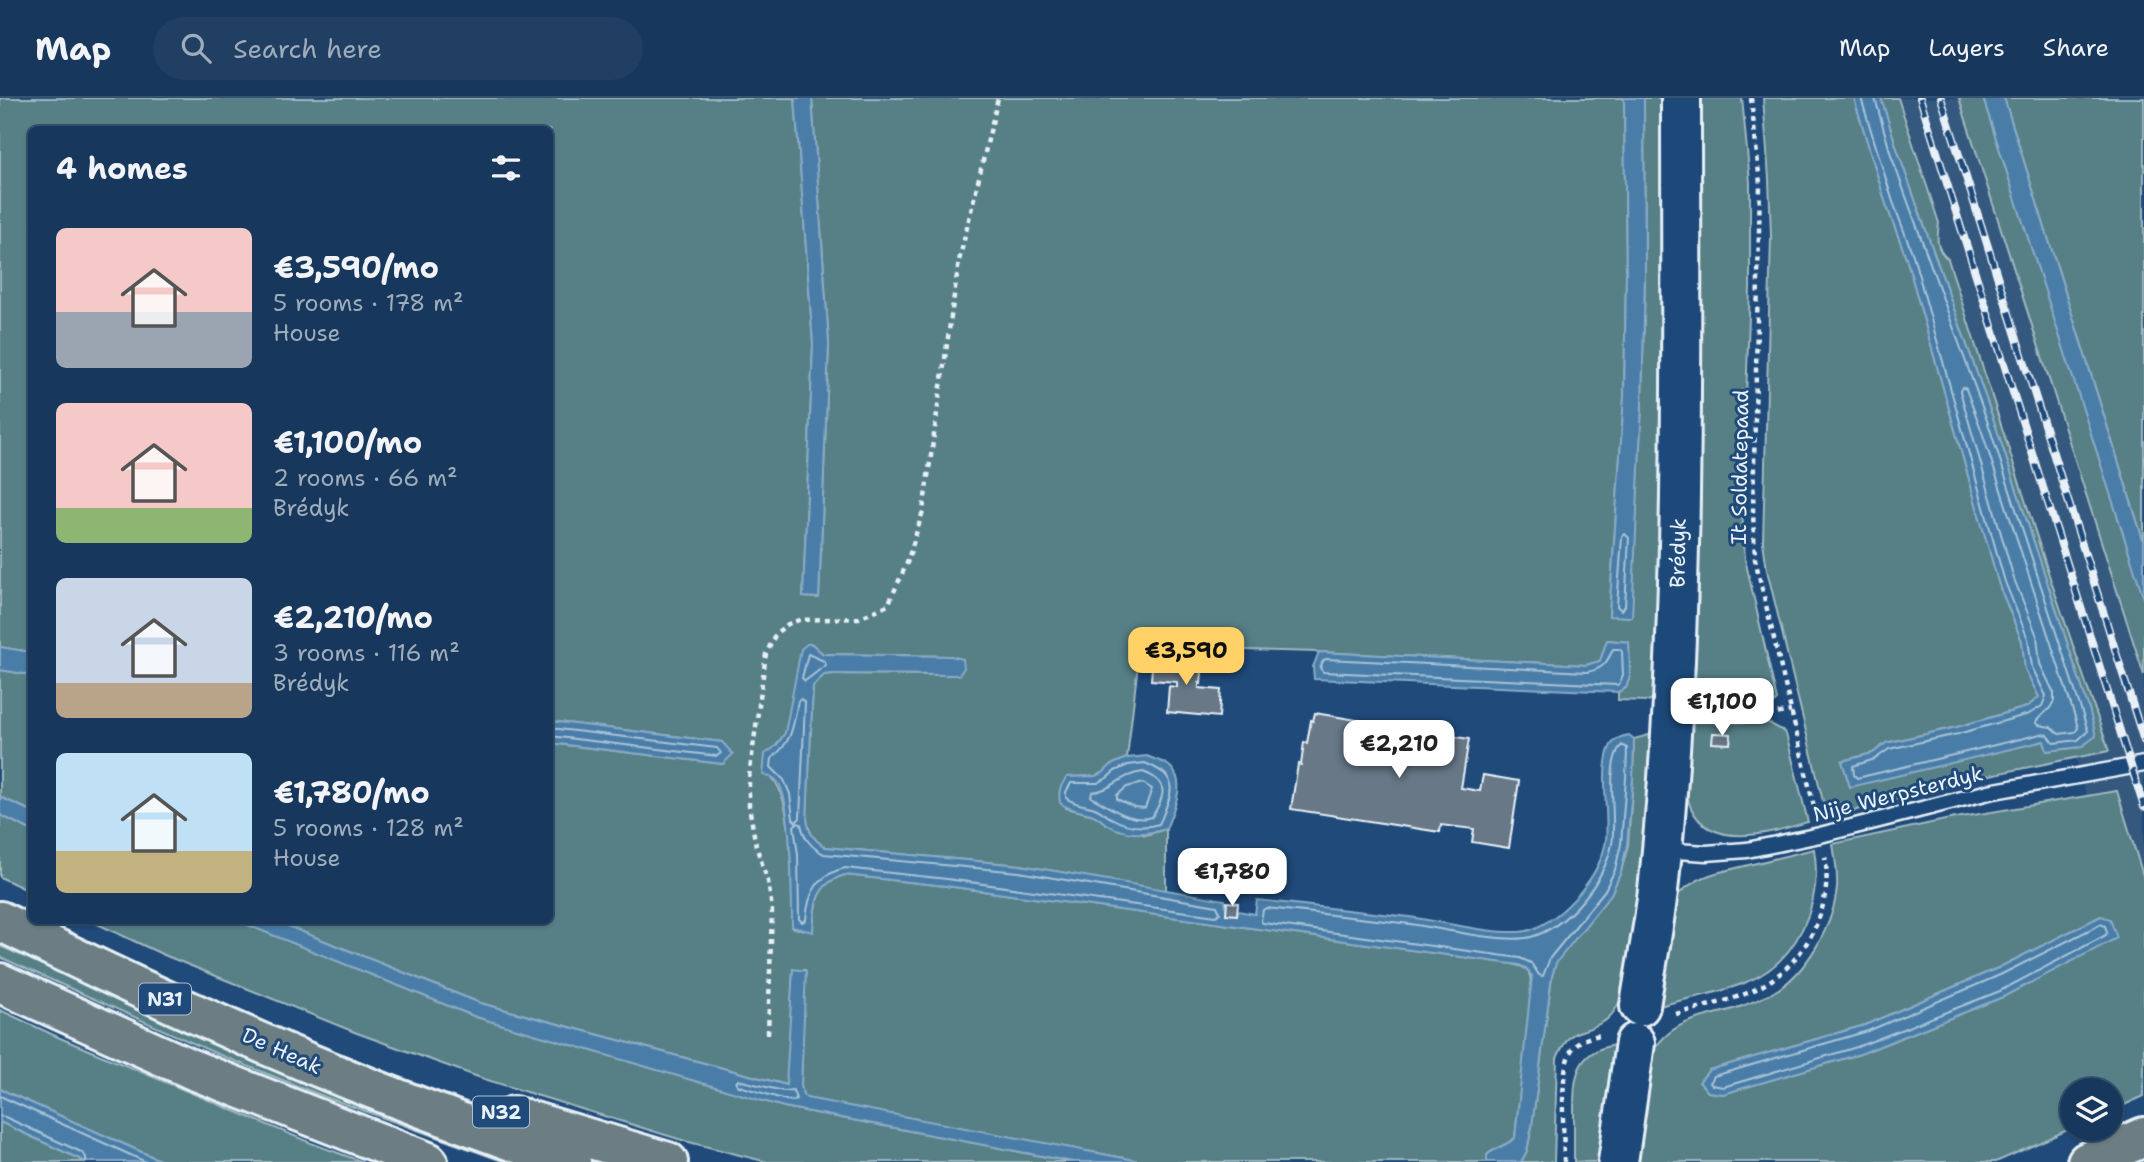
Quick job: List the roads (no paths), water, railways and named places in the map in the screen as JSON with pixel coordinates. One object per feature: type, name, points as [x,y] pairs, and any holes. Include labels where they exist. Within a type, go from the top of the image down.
[{"type":"highway","name":"De Heak","points":[[0,921],[116,978],[332,1073],[571,1162]]},
{"type":"highway","name":"N31","points":[[0,984],[191,1069],[428,1162]]},
{"type":"highway","name":"N32","points":[[332,1073],[473,1103],[668,1162]]},
{"type":"highway","points":[[2087,1162],[2144,1137]]},
{"type":"street","name":"Brédyk","points":[[1618,1162],[1659,883],[1672,715],[1680,424],[1681,98]]},
{"type":"lane","name":"Nije Werpsterdyk","points":[[1662,850],[1706,853],[1747,850],[1820,835],[1989,792],[2144,764]]},
{"type":"water","points":[[795,98],[812,98],[829,344],[819,598],[803,597],[813,344]]},
{"type":"water","points":[[1624,98],[1644,98],[1645,275],[1632,617],[1609,616],[1624,397]]},
{"type":"water","points":[[1854,98],[1881,98],[1995,424],[2096,736],[2081,747],[2047,751],[2044,741],[1850,787],[1842,761],[1873,753],[1886,743],[2027,707],[2039,697],[2025,669],[2022,641],[1999,585],[1906,257],[1886,204]]},
{"type":"water","points":[[1983,98],[2004,98],[2144,543],[2144,599]]},
{"type":"water","points":[[1607,640],[1629,642],[1630,676],[1626,688],[1618,692],[1314,679],[1313,667],[1319,652],[1586,665],[1600,661]]},
{"type":"water","points":[[812,644],[823,654],[951,656],[963,659],[964,668],[959,675],[832,674],[824,675],[813,686],[807,819],[812,835],[825,847],[1020,865],[1225,900],[1226,909],[1255,914],[1257,900],[1410,917],[1505,932],[1530,930],[1543,924],[1556,916],[1579,894],[1597,867],[1603,853],[1607,830],[1607,754],[1615,741],[1629,735],[1634,739],[1633,779],[1627,845],[1621,872],[1611,894],[1556,963],[1532,1126],[1527,1151],[1521,1162],[1487,1162],[1487,1155],[1515,1138],[1532,976],[1526,968],[1519,965],[946,886],[845,875],[828,883],[818,896],[813,932],[792,927],[790,852],[783,793],[778,782],[763,775],[765,754],[776,746],[785,733],[801,649]]},
{"type":"water","points":[[0,647],[28,652],[28,675],[0,670]]},
{"type":"water","points":[[553,721],[722,742],[733,754],[723,764],[553,743]]},
{"type":"water","points":[[1147,756],[1168,765],[1178,779],[1178,796],[1166,829],[1143,833],[1121,831],[1093,815],[1060,803],[1060,789],[1067,777],[1096,776],[1127,758]]},
{"type":"water","points":[[0,797],[28,810],[28,829],[0,815]]},
{"type":"water","points":[[2101,916],[2110,919],[2117,938],[2003,997],[1860,1054],[1723,1094],[1708,1092],[1699,1082],[1709,1070],[1865,1025],[1998,968]]},
{"type":"water","points":[[245,924],[282,924],[480,1003],[786,1085],[793,969],[806,971],[801,1086],[803,1095],[807,1098],[1145,1162],[1073,1162],[784,1107],[476,1017]]},
{"type":"water","points":[[0,1089],[164,1162],[86,1162],[0,1122]]},
{"type":"railway","points":[[1920,98],[2144,807]]},
{"type":"railway","points":[[1941,98],[2144,741]]}]
